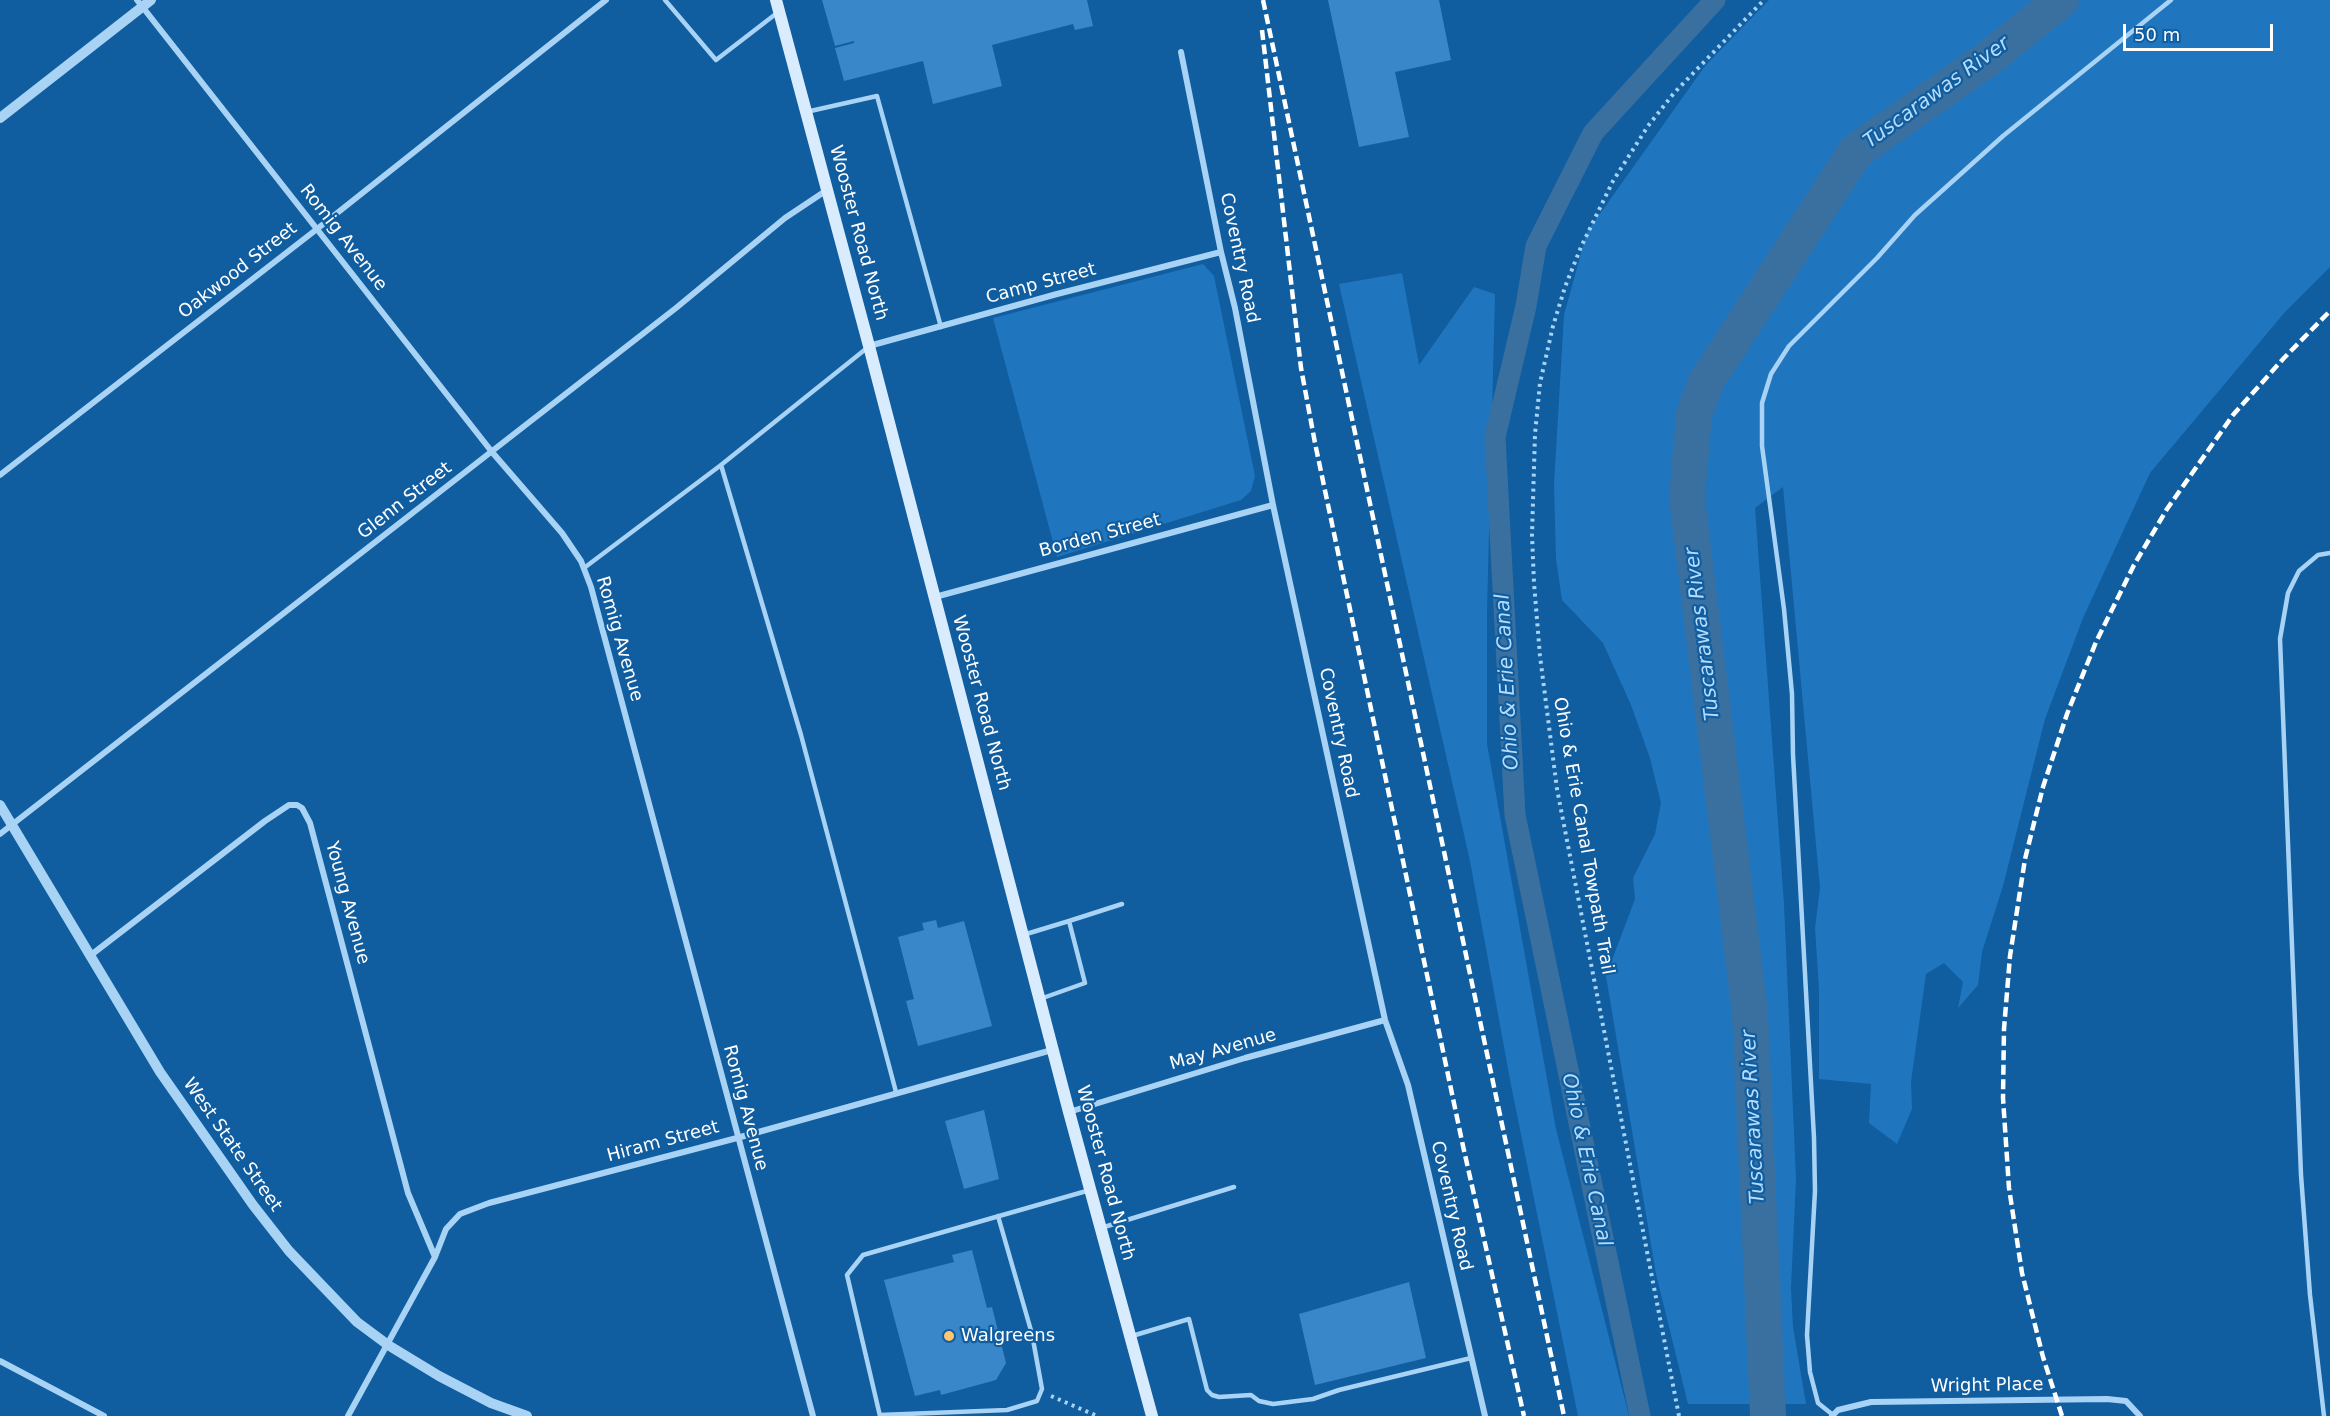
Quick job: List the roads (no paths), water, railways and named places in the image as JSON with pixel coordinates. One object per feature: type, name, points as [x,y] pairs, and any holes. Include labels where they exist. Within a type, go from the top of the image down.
[{"type":"main road","name":"Wooster Road North","points":[[778,6],[1069,1112],[1152,1416]]},
{"type":"street","name":"Oakwood Street","points":[[0,474],[317,229],[606,0]]},
{"type":"street","name":"Romig Avenue","points":[[144,2],[317,229],[492,452],[562,533],[584,568],[737,1138],[792,1331],[813,1416]]},
{"type":"street","points":[[0,118],[144,2]]},
{"type":"street","name":"Coventry Road","points":[[1181,52],[1221,252],[1235,308],[1273,506],[1385,1020],[1408,1084],[1485,1416]]},
{"type":"street","name":"Glenn Street","points":[[0,834],[676,308],[784,218],[828,190]]},
{"type":"street","name":"Camp Street","points":[[869,346],[1221,252]]},
{"type":"street","name":"Borden Street","points":[[935,597],[1273,506]]},
{"type":"street","name":"West State Street","points":[[0,805],[160,1072],[253,1205],[289,1251],[357,1322],[388,1345],[481,1398],[527,1416]]},
{"type":"street","name":"Young Avenue","points":[[91,955],[265,821],[289,805],[302,808],[310,824],[408,1193],[435,1257]]},
{"type":"street","name":"May Avenue","points":[[1069,1112],[1245,1058],[1385,1020]]},
{"type":"street","name":"Hiram Street","points":[[348,1416],[435,1257],[446,1229],[460,1214],[489,1203],[737,1138],[1053,1050]]},
{"type":"street","points":[[0,1361],[104,1416]]},
{"type":"street","name":"Wright Place","points":[[1832,1415],[1838,1410],[1871,1402],[2107,1399],[2126,1401],[2140,1416]]},
{"type":"lane","points":[[665,0],[716,60],[778,6]]},
{"type":"lane","points":[[1832,1415],[1818,1403],[1810,1372],[1807,1335],[1814,1214],[1814,1149],[1793,755],[1792,694],[1784,609],[1762,446],[1762,403],[1771,374],[1788,346],[1877,258],[1915,214],[2003,136],[2170,0]]},
{"type":"lane","points":[[806,112],[878,96],[941,327]]},
{"type":"lane","points":[[584,568],[721,465],[869,346]]},
{"type":"lane","points":[[721,465],[801,735],[896,1092]]},
{"type":"lane","points":[[2324,1416],[2310,1295],[2301,1175],[2280,639],[2288,593],[2299,571],[2318,555],[2330,553]]},
{"type":"lane","points":[[1023,935],[1122,904]]},
{"type":"lane","points":[[1040,999],[1085,984],[1069,921]]},
{"type":"lane","points":[[1101,1228],[1234,1187]]},
{"type":"lane","points":[[998,1216],[1032,1334],[1042,1389],[1037,1401],[1007,1410],[880,1416],[848,1275],[863,1255],[998,1216],[1090,1190]]},
{"type":"lane","points":[[1130,1336],[1189,1318],[1207,1390],[1219,1397],[1251,1395],[1259,1401],[1273,1404],[1313,1399],[1471,1358]]},
{"type":"waterway","name":"Ohio & Erie Canal","points":[[1640,1416],[1515,815],[1495,437],[1526,306],[1536,246],[1593,133],[1715,0]]},
{"type":"waterway","name":"Tuscarawas River","points":[[1768,1416],[1750,1014],[1687,498],[1694,415],[1706,382],[1856,151],[1989,58],[2061,0]]},
{"type":"railway","points":[[1263,0],[1564,1416]]},
{"type":"railway","points":[[1262,30],[1301,368],[1315,443],[1463,1146],[1524,1416]]},
{"type":"railway","points":[[2062,1416],[2043,1357],[2022,1273],[2009,1188],[2003,1098],[2004,1029],[2010,956],[2025,859],[2043,787],[2067,714],[2096,642],[2134,565],[2167,509],[2233,415],[2330,311]]},
{"type":"place","name":"Walgreens","points":[[949,1336]]}]
